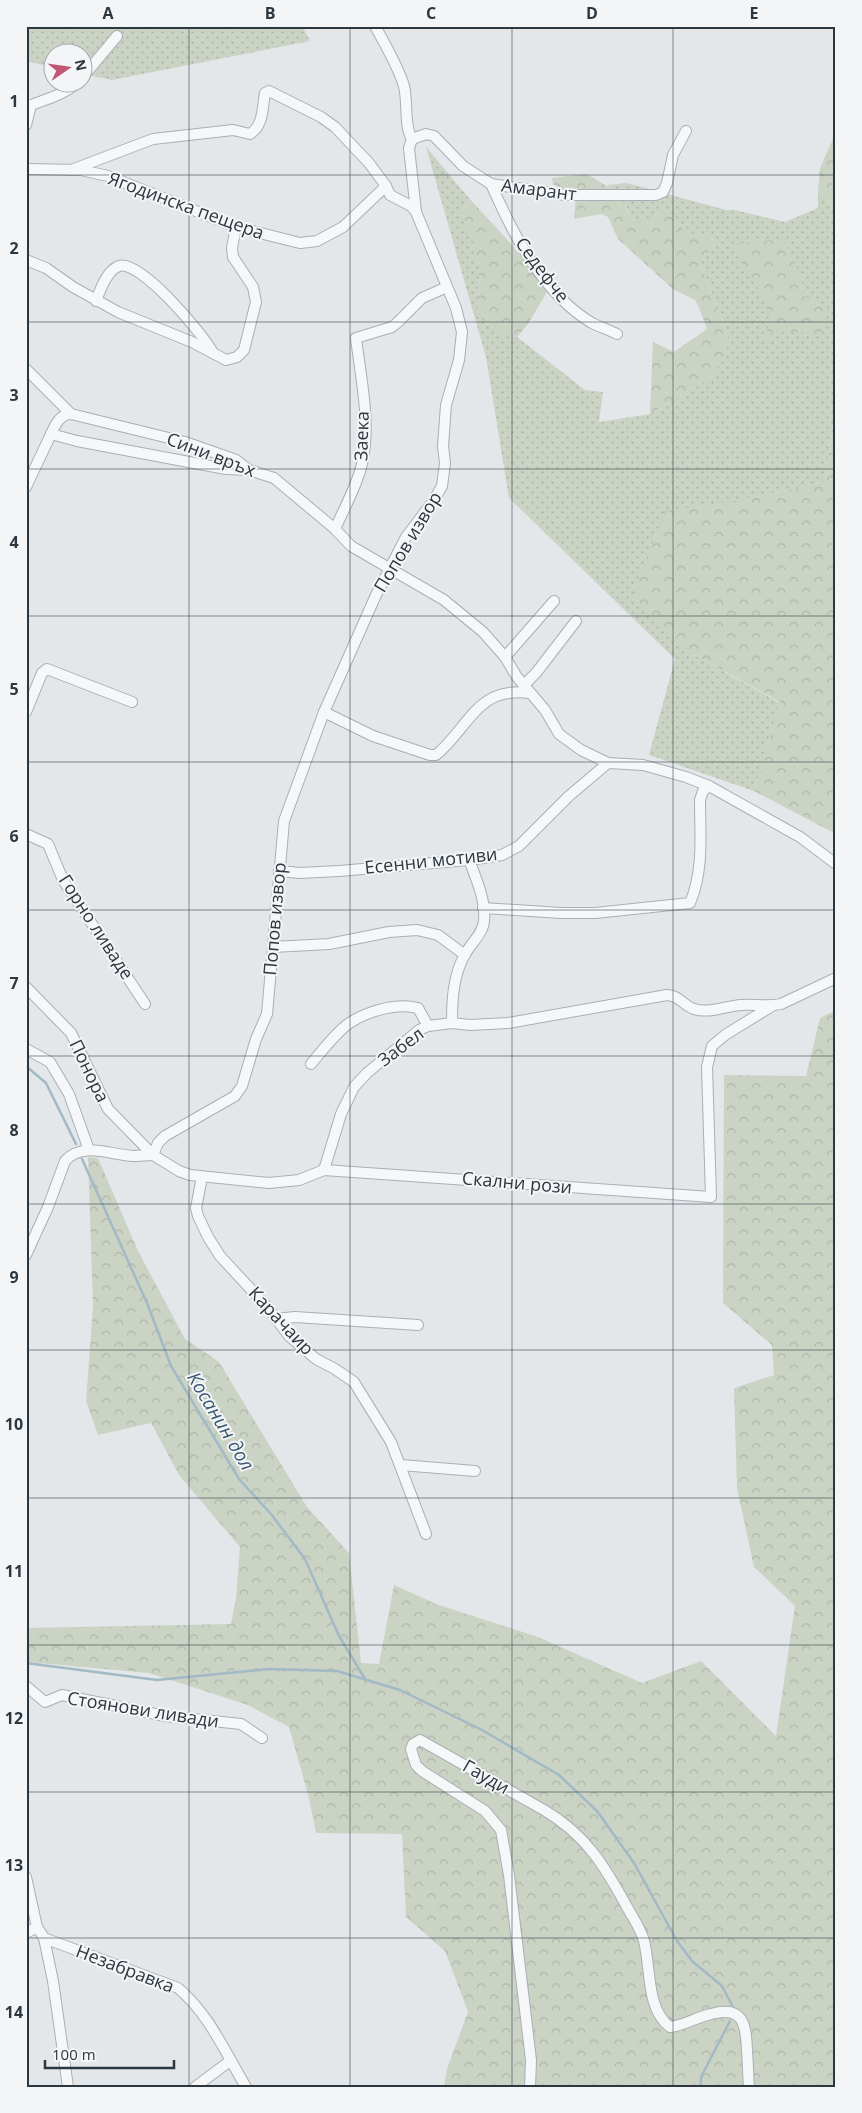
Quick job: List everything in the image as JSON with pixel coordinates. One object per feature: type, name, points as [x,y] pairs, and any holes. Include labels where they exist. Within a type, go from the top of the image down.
[{"type":"street","points":[[375,26],[403,83],[407,102],[408,133],[412,139],[408,148],[408,157],[416,212]]},
{"type":"street","points":[[92,66],[117,36]]},
{"type":"street","points":[[71,170],[153,139],[233,130],[242,134],[250,134],[257,130],[260,123],[264,93],[269,91],[321,116],[369,163],[386,186],[390,195],[411,206],[416,212]]},
{"type":"street","points":[[26,125],[29,104],[52,98],[64,92]]},
{"type":"street","name":"Амарант","points":[[412,139],[426,134],[434,136],[463,166],[491,184],[565,195],[656,195],[663,192],[667,183],[673,155],[686,131]]},
{"type":"street","name":"Ягодинска пещера","points":[[26,169],[71,170],[108,176],[236,227],[292,242],[306,243],[317,240],[343,227],[386,186]]},
{"type":"street","name":"Седефче","points":[[491,184],[520,246],[552,288],[570,307],[585,318],[617,334]]},
{"type":"street","name":"Попов извор","points":[[153,1154],[158,1143],[165,1136],[235,1096],[242,1086],[256,1039],[267,1014],[284,821],[324,712],[389,567],[406,538],[442,486],[446,405],[459,360],[462,332],[456,308],[416,212]]},
{"type":"street","points":[[26,260],[46,268],[96,301],[118,312],[192,342],[226,360],[237,357],[244,350],[256,307],[253,287],[233,257],[232,248],[236,227]]},
{"type":"street","points":[[96,301],[104,282],[115,269],[118,266],[127,266],[160,288],[198,330],[214,354]]},
{"type":"street","name":"Заека","points":[[335,529],[355,484],[364,455],[363,401],[356,338],[392,327],[422,298],[447,288]]},
{"type":"street","points":[[26,369],[71,414]]},
{"type":"street","points":[[26,487],[60,419],[64,415],[71,414]]},
{"type":"street","name":"Сини връх","points":[[71,414],[186,442],[236,460],[249,470],[274,478],[335,529],[351,546],[444,600],[483,632],[505,657],[527,689],[545,710],[559,734],[581,750],[608,763]]},
{"type":"street","points":[[51,434],[77,441],[226,468],[249,470]]},
{"type":"street","points":[[505,657],[554,601]]},
{"type":"street","points":[[324,712],[373,736],[430,755],[436,755],[486,700],[501,694],[527,689],[536,673],[576,621]]},
{"type":"street","points":[[26,712],[42,673],[48,669],[132,702]]},
{"type":"street","points":[[608,763],[643,766],[686,777],[709,786],[800,837],[836,864]]},
{"type":"street","name":"Есенни мотиви","points":[[279,871],[300,873],[329,872],[469,860],[502,855],[519,846],[569,796],[608,763]]},
{"type":"street","points":[[484,908],[561,914],[595,913],[690,903],[695,891],[701,859],[700,800],[703,790],[709,786]]},
{"type":"street","name":"Горно ливаде","points":[[26,834],[48,844],[63,880],[145,1004]]},
{"type":"street","points":[[452,1023],[452,995],[458,970],[464,954],[483,928],[484,908],[469,860]]},
{"type":"street","points":[[273,947],[329,944],[389,932],[418,930],[438,935],[464,954]]},
{"type":"street","name":"Забел","points":[[324,1170],[344,1107],[354,1087],[412,1035],[428,1026],[452,1023],[470,1025],[508,1023],[667,995],[676,996],[694,1009],[712,1010],[742,1005],[772,1006],[781,1004],[836,978]]},
{"type":"street","name":"Понора","points":[[26,986],[71,1033],[108,1109],[153,1154]]},
{"type":"street","points":[[311,1064],[342,1028],[380,1010],[402,1006],[418,1008],[428,1026]]},
{"type":"street","name":"Скални рози","points":[[324,1170],[711,1197],[707,1066],[712,1046],[725,1035],[772,1006]]},
{"type":"street","points":[[26,1049],[50,1062],[69,1094],[89,1150]]},
{"type":"street","points":[[26,1255],[48,1207],[65,1160],[75,1152],[89,1150],[134,1156],[153,1154],[179,1171],[190,1175],[269,1184],[299,1180],[324,1170]]},
{"type":"street","name":"Карачаир","points":[[202,1176],[196,1208],[208,1237],[220,1256],[289,1336],[316,1359],[354,1382],[391,1442],[426,1534]]},
{"type":"street","points":[[276,1319],[295,1317],[418,1325]]},
{"type":"street","points":[[401,1466],[475,1471]]},
{"type":"street","name":"Стоянови ливади","points":[[26,1686],[45,1702],[62,1695],[165,1716],[241,1724],[262,1738]]},
{"type":"street","name":"Гауди","points":[[530,2087],[531,2060],[509,1875],[501,1830],[485,1811],[422,1771],[416,1765],[411,1749],[412,1744],[420,1740],[544,1810],[562,1821],[579,1835],[612,1880],[639,1928],[644,1940],[658,2014],[670,2027],[680,2026],[711,2014],[726,2011],[736,2014],[743,2019],[746,2030],[749,2087]]},
{"type":"street","points":[[26,1877],[37,1927],[44,1938],[53,1980],[68,2087]]},
{"type":"street","points":[[26,1933],[37,1927]]},
{"type":"street","name":"Незабравка","points":[[44,1938],[178,1988],[204,2014],[246,2087]]},
{"type":"street","points":[[195,2087],[230,2061]]},
{"type":"green space","points":[[26,26],[302,26],[310,41],[112,80],[92,76],[92,42],[42,42],[42,65],[26,61]]},
{"type":"green space","points":[[836,132],[836,209],[818,191],[820,168]]},
{"type":"green space","points":[[426,147],[469,198],[462,213],[479,265],[478,316],[498,332],[517,337],[585,390],[603,392],[599,422],[650,414],[711,377],[728,334],[700,263],[715,243],[708,234],[688,236],[662,212],[651,222],[629,219],[627,208],[607,185],[627,183],[726,210],[735,210],[785,222],[818,208],[818,191],[836,209],[836,401],[825,482],[746,499],[693,654],[780,703],[754,791],[649,755],[675,659],[509,498],[486,357]]},
{"type":"green space","points":[[586,174],[619,197],[624,204],[629,219],[651,222],[662,211],[670,213],[688,236],[708,234],[715,243],[700,263],[728,334],[726,354],[711,377],[650,414],[653,342],[674,352],[707,329],[695,300],[673,289],[618,239],[608,217],[601,214],[574,219],[576,197],[553,184],[552,178]]},
{"type":"green space","points":[[469,198],[512,245],[548,290],[528,324],[517,337],[498,332],[478,316],[479,265],[462,213]]},
{"type":"green space","points":[[784,239],[802,280],[804,296],[827,307],[821,334],[784,331],[764,344],[770,317],[765,299],[730,244]]},
{"type":"green space","points":[[836,401],[836,834],[754,791],[780,702],[693,654],[633,596],[665,511],[746,499],[825,482]]},
{"type":"green space","points":[[836,1010],[836,2087],[444,2087],[447,2069],[468,2012],[445,1951],[406,1917],[402,1834],[316,1833],[309,1798],[289,1727],[248,1705],[149,1673],[28,1662],[26,1628],[231,1624],[236,1598],[240,1547],[179,1475],[151,1423],[98,1435],[86,1401],[93,1306],[88,1157],[98,1158],[138,1251],[185,1339],[219,1362],[307,1507],[349,1553],[361,1663],[379,1664],[394,1585],[436,1604],[538,1637],[642,1683],[701,1661],[776,1736],[795,1606],[754,1567],[737,1488],[734,1388],[774,1375],[772,1345],[723,1303],[724,1075],[806,1076],[820,1018]]},
{"type":"waterway","name":"Косанин дол","points":[[26,1066],[46,1083],[76,1144]]},
{"type":"waterway","name":"Косанин дол","points":[[82,1159],[147,1303],[171,1366],[239,1479],[271,1514],[305,1559],[339,1636],[365,1679]]},
{"type":"waterway","points":[[26,1663],[157,1680],[269,1669],[337,1671],[400,1690],[482,1730],[559,1775],[597,1811],[634,1863],[677,1941],[692,1961],[722,1986],[732,2005]]},
{"type":"waterway","points":[[701,2087],[701,2077],[730,2021]]}]
